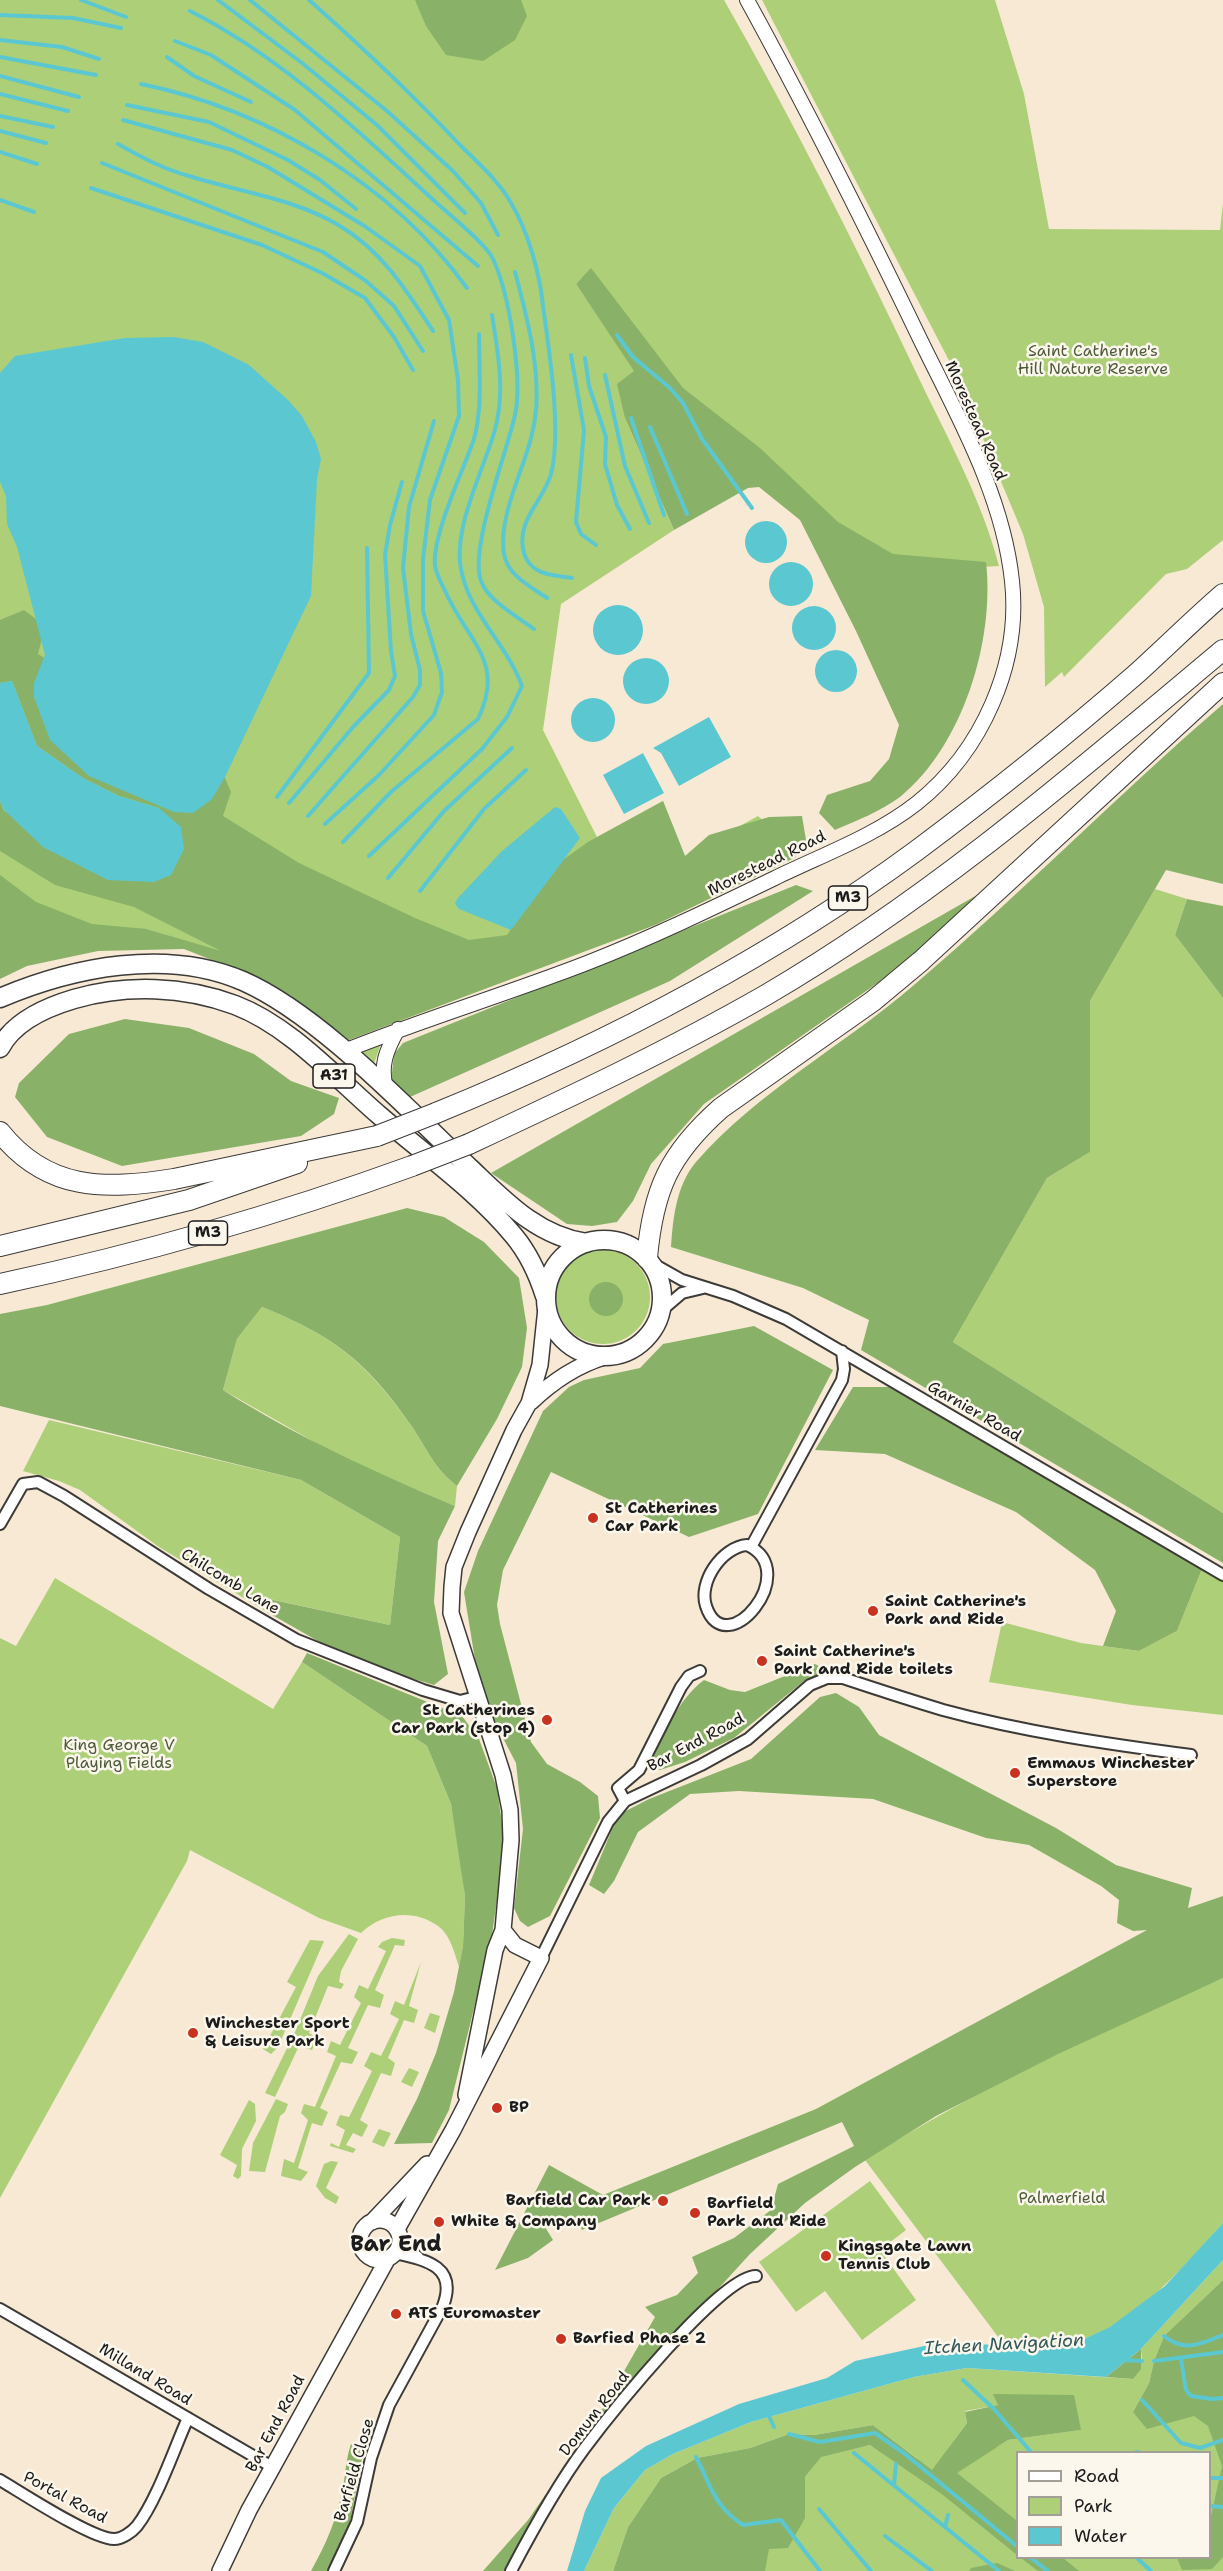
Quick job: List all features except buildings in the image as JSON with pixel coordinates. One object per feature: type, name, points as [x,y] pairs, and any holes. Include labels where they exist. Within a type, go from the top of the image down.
[{"type":"highway","name":"M3","points":[[0,1246],[189,1200],[376,1136],[554,1063],[635,1023],[826,912],[915,851],[1135,675],[1223,594]]},
{"type":"highway","name":"M3","points":[[0,1284],[106,1260],[234,1226],[325,1198],[470,1144],[681,1042],[815,963],[941,879],[1036,807],[1223,650]]},
{"type":"highway","points":[[648,1260],[656,1204],[669,1167],[677,1152],[702,1125],[720,1108],[873,1001],[921,961],[1223,683]]},
{"type":"highway","name":"A31","points":[[0,998],[68,974],[144,965],[213,971],[243,981],[274,998],[344,1051],[515,1210],[558,1237],[586,1243]]},
{"type":"highway","name":"A31","points":[[0,1048],[18,1026],[39,1012],[63,1002],[101,993],[144,989],[175,990],[206,995],[237,1006],[295,1042],[470,1192],[514,1236],[531,1259],[546,1302]]},
{"type":"highway","name":"M3","points":[[0,1132],[15,1151],[29,1163],[52,1174],[80,1182],[105,1184],[142,1184],[174,1179],[376,1136]]},
{"type":"highway","points":[[602,1240],[618,1242],[634,1248],[648,1260],[661,1285],[661,1311],[656,1326],[640,1344],[619,1355],[604,1357],[584,1353],[566,1343],[554,1327],[546,1302],[553,1269],[573,1249],[586,1243],[602,1240]]},
{"type":"main road","points":[[466,2101],[467,2081],[495,1950],[503,1930],[511,1840],[510,1810],[496,1754],[451,1613],[454,1567],[514,1430],[529,1403],[540,1365],[546,1302]]},
{"type":"main road","points":[[529,1403],[552,1382],[582,1364],[604,1357]]},
{"type":"main road","points":[[503,1930],[515,1945],[541,1958]]},
{"type":"main road","name":"Bar End Road","points":[[220,2571],[249,2510],[274,2468],[365,2295],[395,2246],[438,2154],[541,1958]]},
{"type":"main road","name":"Bar End Road","points":[[372,2222],[402,2188],[438,2154]]},
{"type":"main road","points":[[372,2222],[388,2222],[395,2246],[376,2260],[366,2255],[361,2246],[360,2237],[363,2229],[372,2222]]},
{"type":"main road","name":"Bar End Road","points":[[365,2295],[366,2255]]},
{"type":"street","name":"Morestead Road","points":[[344,1051],[398,1029],[590,962],[872,832],[916,804],[949,772],[979,730],[1000,683],[1012,632],[1013,598],[1010,571],[993,503],[972,446],[885,266],[747,0]]},
{"type":"street","points":[[387,1090],[382,1074],[384,1054],[398,1029]]},
{"type":"street","name":"Garnier Road","points":[[648,1260],[703,1288],[733,1296],[761,1308],[842,1351],[1223,1575]]},
{"type":"street","points":[[661,1311],[682,1293],[703,1288]]},
{"type":"street","points":[[751,1547],[842,1380],[844,1369],[842,1351]]},
{"type":"street","name":"Chilcomb Lane","points":[[0,1524],[23,1484],[38,1482],[64,1496],[209,1589],[297,1640],[423,1690],[460,1701],[476,1697]]},
{"type":"street","points":[[738,1546],[751,1547],[763,1558],[767,1568],[759,1599],[743,1621],[730,1625],[716,1621],[708,1613],[704,1601],[704,1593],[712,1574],[718,1562],[730,1549],[738,1546]]},
{"type":"street","points":[[625,1801],[618,1788],[639,1770],[681,1687],[689,1676],[700,1671]]},
{"type":"street","name":"Bar End Road","points":[[541,1958],[608,1822],[625,1801],[731,1749],[762,1729],[810,1685],[827,1678],[843,1678],[944,1710],[991,1721],[1094,1742],[1191,1755]]},
{"type":"street","name":"Barfield Close","points":[[334,2571],[357,2522],[371,2458],[390,2405],[447,2294],[446,2277],[433,2265],[395,2246]]},
{"type":"street","name":"Domum Road","points":[[511,2571],[538,2521],[584,2450],[621,2403],[669,2346],[726,2290],[750,2275],[756,2276]]},
{"type":"street","name":"Milland Road","points":[[0,2309],[274,2468]]},
{"type":"street","name":"Portal Road","points":[[0,2480],[96,2534],[113,2539],[127,2535],[137,2526],[149,2504],[188,2418]]},
{"type":"green space","points":[[0,0],[724,0],[798,135],[891,320],[972,489],[999,566],[863,574],[669,393],[582,278],[576,284],[635,371],[625,418],[674,530],[561,604],[543,730],[597,837],[663,801],[685,856],[758,816],[771,827],[794,858],[655,925],[346,1041],[290,995],[225,953],[147,929],[0,960]]},
{"type":"green space","points":[[415,0],[521,0],[527,16],[515,40],[483,61],[446,55],[426,26]]},
{"type":"green space","name":"Saint Catherine's Hill Nature Reserve","points":[[762,0],[995,0],[1024,94],[1049,229],[1220,230],[1223,203],[1223,540],[1187,569],[1166,574],[1064,677],[1062,672],[1045,687],[1044,607],[1023,534],[956,374]]},
{"type":"green space","points":[[591,268],[683,388],[760,448],[838,522],[893,554],[986,562],[985,624],[979,657],[970,690],[957,721],[941,750],[922,775],[900,797],[877,811],[835,830],[819,813],[827,795],[870,781],[889,759],[899,725],[856,631],[800,520],[759,487],[748,488],[674,530],[625,418],[617,384],[634,371],[576,284]]},
{"type":"green space","points":[[24,610],[45,626],[38,654],[221,769],[231,792],[223,816],[299,863],[415,918],[469,940],[507,935],[553,867],[588,842],[663,801],[685,856],[709,835],[769,817],[802,816],[807,846],[794,858],[655,925],[346,1041],[290,995],[184,949],[98,951],[27,966],[0,979],[0,875],[36,902],[92,924],[147,929],[221,951],[134,907],[55,885],[0,851],[0,801],[4,811],[135,879],[154,882],[159,808],[119,796],[83,778],[37,746],[12,681],[0,683],[0,620]]},
{"type":"green space","points":[[1223,704],[1223,884],[1166,870],[1090,1001],[1090,1152],[1047,1178],[953,1342],[1223,1513],[1223,1563],[861,1350],[869,1320],[803,1288],[671,1247],[675,1214],[684,1181],[696,1162],[720,1137],[774,1091],[914,985]]},
{"type":"green space","points":[[796,885],[813,891],[670,981],[410,1097],[391,1082],[394,1054],[403,1043]]},
{"type":"green space","points":[[1155,889],[1187,899],[1175,935],[1223,998],[1223,1513],[953,1342],[1047,1178],[1090,1152],[1090,1001]]},
{"type":"green space","points":[[977,895],[902,966],[704,1104],[651,1164],[633,1201],[617,1222],[592,1226],[567,1224],[491,1173]]},
{"type":"green space","points":[[1187,899],[1223,906],[1223,998],[1175,935]]},
{"type":"green space","points":[[125,1019],[189,1028],[254,1054],[291,1081],[339,1098],[334,1114],[301,1136],[122,1166],[47,1137],[15,1097],[19,1083],[69,1034]]},
{"type":"green space","points":[[382,1040],[373,1067],[356,1052]]},
{"type":"green space","points":[[407,1208],[444,1217],[484,1242],[519,1278],[527,1328],[522,1367],[497,1419],[457,1486],[437,1466],[397,1405],[365,1369],[330,1341],[262,1307],[237,1339],[223,1390],[337,1453],[455,1506],[438,1541],[434,1602],[448,1674],[434,1685],[353,1661],[267,1612],[264,1598],[390,1625],[400,1537],[301,1480],[0,1406],[0,1314],[47,1305]]},
{"type":"green space","points":[[603,1250],[621,1254],[636,1264],[646,1279],[650,1297],[646,1315],[636,1330],[621,1340],[603,1344],[585,1340],[570,1330],[560,1315],[556,1297],[560,1279],[570,1264],[585,1254]]},
{"type":"green space","points":[[606,1282],[618,1287],[623,1299],[618,1311],[606,1316],[594,1311],[589,1299],[594,1287]]},
{"type":"green space","points":[[262,1307],[330,1341],[365,1369],[396,1405],[437,1466],[457,1486],[455,1506],[346,1460],[223,1390],[237,1339]]},
{"type":"green space","points":[[754,1326],[833,1370],[758,1514],[689,1537],[551,1472],[503,1570],[497,1605],[500,1624],[531,1742],[547,1764],[580,1782],[598,1796],[600,1818],[550,1916],[528,1927],[520,1921],[514,1908],[523,1829],[516,1763],[493,1719],[476,1666],[464,1592],[478,1551],[543,1411],[569,1387],[584,1380],[640,1368],[663,1344]]},
{"type":"green space","points":[[853,1387],[889,1387],[974,1432],[1202,1569],[1177,1631],[1139,1651],[1103,1646],[1116,1611],[1095,1570],[1016,1512],[885,1454],[815,1450]]},
{"type":"green space","points":[[49,1420],[301,1480],[400,1537],[390,1625],[265,1598],[267,1612],[159,1547],[80,1490],[59,1481],[23,1471]]},
{"type":"green space","points":[[1202,1569],[1223,1582],[1223,1715],[1132,1705],[989,1682],[1002,1622],[1081,1643],[1139,1651],[1177,1631]]},
{"type":"green space","name":"King George V Playing Fields","points":[[55,1578],[273,1709],[302,1662],[427,1746],[451,1804],[465,1896],[463,1946],[459,1967],[446,1934],[429,1920],[408,1915],[388,1917],[369,1926],[361,1933],[319,1918],[190,1850],[187,1861],[0,2198],[0,1638],[16,1646]]},
{"type":"green space","points":[[307,1653],[462,1716],[479,1739],[497,1788],[505,1844],[492,1935],[449,2110],[432,2143],[394,2144],[417,2099],[436,2053],[454,1992],[463,1946],[465,1896],[451,1804],[427,1746],[302,1662]]},
{"type":"green space","points":[[815,1664],[836,1675],[804,1681],[734,1738],[685,1762],[660,1770],[649,1766],[678,1709],[694,1688],[704,1680],[730,1690],[745,1692]]},
{"type":"green space","points":[[836,1693],[859,1707],[879,1735],[1056,1828],[1116,1865],[1192,1888],[1188,1908],[1223,1896],[1223,1978],[1058,2054],[936,2116],[855,2167],[805,2203],[750,2254],[666,2346],[581,2448],[512,2571],[483,2571],[528,2520],[592,2427],[655,2317],[645,2307],[677,2295],[698,2273],[692,2257],[734,2238],[771,2210],[778,2184],[854,2146],[842,2122],[582,2230],[579,2223],[558,2216],[542,2222],[553,2240],[528,2258],[495,2270],[549,2165],[603,2195],[816,2109],[1147,1930],[1133,1931],[1117,1923],[1119,1900],[1101,1886],[1029,1845],[986,1838],[873,1799],[739,1791],[690,1794],[638,1832],[614,1881],[604,1894],[589,1885],[618,1815],[649,1799],[751,1759],[820,1697]]},
{"type":"green space","points":[[349,1934],[358,1939],[341,1971],[339,1982],[344,1984],[341,1989],[328,1986],[309,2033],[317,2038],[312,2050],[299,2046],[275,2097],[265,2093],[295,2032],[318,1976]]},
{"type":"green space","points":[[392,1938],[405,1940],[404,1946],[395,1945],[375,1990],[384,1995],[380,2008],[368,2005],[348,2048],[358,2052],[352,2064],[341,2062],[320,2108],[328,2112],[322,2126],[312,2123],[298,2168],[308,2172],[301,2181],[281,2176],[284,2159],[294,2163],[308,2120],[301,2113],[304,2104],[315,2107],[336,2056],[327,2052],[331,2041],[340,2045],[361,2003],[354,1997],[359,1985],[368,1989],[386,1951],[378,1947],[382,1942]]},
{"type":"green space","points":[[310,1940],[324,1941],[278,2047],[271,2054],[263,2049],[296,1987],[287,1982]]},
{"type":"green space","points":[[421,1962],[409,2006],[418,2010],[414,2023],[404,2020],[388,2058],[395,2063],[391,2076],[381,2073],[360,2120],[368,2125],[362,2137],[353,2133],[346,2145],[356,2149],[353,2153],[330,2146],[331,2143],[339,2147],[345,2130],[336,2125],[340,2115],[349,2117],[372,2071],[364,2066],[371,2052],[381,2056],[399,2019],[390,2014],[395,2001],[404,2005]]},
{"type":"green space","name":"Palmerfield","points":[[1223,1978],[1223,2223],[1158,2292],[1139,2308],[1099,2333],[1061,2345],[1005,2346],[865,2160],[951,2109],[1040,2062],[1131,2018]]},
{"type":"green space","points":[[430,2013],[440,2016],[435,2033],[424,2028]]},
{"type":"green space","points":[[409,2068],[419,2072],[412,2087],[401,2082]]},
{"type":"green space","points":[[276,2099],[288,2104],[285,2112],[280,2116],[265,2172],[249,2171],[253,2143]]},
{"type":"green space","points":[[249,2100],[255,2104],[256,2121],[242,2149],[241,2176],[238,2179],[233,2176],[237,2165],[220,2155]]},
{"type":"green space","points":[[379,2129],[391,2133],[384,2147],[372,2142]]},
{"type":"green space","points":[[331,2161],[338,2162],[326,2188],[339,2197],[336,2204],[325,2198],[316,2186],[324,2164]]},
{"type":"green space","name":"Kingsgate Lawn Tennis Club","points":[[870,2181],[906,2230],[880,2250],[916,2300],[862,2340],[825,2291],[796,2312],[759,2262]]},
{"type":"green space","points":[[1223,2260],[1223,2280],[1164,2336],[1154,2361],[1149,2383],[1133,2412],[1223,2360],[1223,2571],[752,2571],[805,2477],[821,2456],[870,2445],[886,2454],[918,2459],[873,2425],[814,2435],[789,2434],[750,2448],[697,2458],[661,2478],[628,2527],[613,2571],[584,2571],[614,2508],[645,2470],[673,2454],[751,2422],[914,2377],[967,2368],[1133,2379],[1142,2361],[1141,2349]],"holes":[[[994,2394],[1080,2430],[1008,2440],[997,2447],[947,2450],[967,2423],[965,2411],[999,2405]]]},
{"type":"green space","points":[[1223,2280],[1223,2557],[1212,2569],[1182,2570],[1177,2559],[1211,2559],[1211,2516],[1222,2466],[1208,2426],[1194,2416],[1147,2429],[1133,2412],[1149,2383],[1154,2361],[1164,2336]]},
{"type":"green space","points":[[1141,2349],[1141,2369],[1133,2379],[1106,2377]]},
{"type":"green space","points":[[993,2394],[1074,2395],[1081,2430],[1008,2440],[957,2473],[1016,2520],[1016,2554],[943,2495],[870,2445],[821,2457],[805,2477],[805,2518],[788,2548],[769,2549],[765,2571],[613,2571],[628,2527],[661,2478],[697,2458],[750,2448],[789,2434],[814,2435],[873,2425],[932,2470],[967,2423],[965,2412],[998,2405]]},
{"type":"green space","points":[[351,2444],[364,2448],[349,2527],[327,2571],[311,2571],[335,2519]]},
{"type":"green space","points":[[1022,2559],[1064,2559],[1079,2571],[1038,2571]]},
{"type":"green space","points":[[997,2563],[1015,2571],[969,2571],[971,2568]]},
{"type":"water","points":[[174,337],[203,342],[249,365],[288,400],[302,416],[316,442],[321,459],[317,479],[311,596],[225,777],[212,799],[193,813],[174,812],[89,776],[50,740],[34,697],[34,683],[45,655],[17,547],[7,524],[6,496],[0,482],[0,373],[15,356],[125,338]]},
{"type":"water","points":[[766,521],[774,522],[781,527],[786,534],[786,550],[781,557],[774,562],[766,563],[758,562],[751,557],[746,550],[745,542],[746,534],[751,527],[758,522]]},
{"type":"water","points":[[791,562],[806,569],[813,584],[806,599],[791,606],[776,599],[769,584],[776,569]]},
{"type":"water","points":[[618,605],[627,607],[638,616],[643,630],[641,639],[632,650],[618,655],[609,653],[598,644],[593,630],[595,621],[604,610]]},
{"type":"water","points":[[814,606],[829,613],[836,628],[829,643],[814,650],[799,643],[792,628],[799,613]]},
{"type":"water","points":[[836,650],[844,651],[851,656],[856,663],[856,679],[851,686],[844,691],[836,692],[828,691],[821,686],[816,679],[815,671],[816,663],[821,656],[828,651]]},
{"type":"water","points":[[646,658],[662,665],[669,681],[662,697],[646,704],[630,697],[623,681],[630,665]]},
{"type":"water","points":[[12,681],[37,746],[83,778],[119,796],[159,808],[181,827],[184,849],[171,875],[154,882],[108,880],[43,847],[4,810],[0,801],[0,683]]},
{"type":"water","points":[[593,698],[609,704],[615,720],[609,736],[593,742],[577,736],[571,720],[577,704]]},
{"type":"water","points":[[709,717],[731,757],[679,786],[661,753],[653,748]]},
{"type":"water","points":[[643,753],[664,793],[624,814],[603,775]]},
{"type":"water","points":[[555,807],[561,809],[580,838],[511,930],[459,909],[455,904],[457,899],[502,851]]},
{"type":"water","points":[[1223,2223],[1223,2260],[1141,2349],[1106,2377],[967,2368],[914,2377],[751,2422],[673,2454],[645,2470],[614,2508],[584,2571],[567,2571],[585,2511],[601,2478],[646,2446],[739,2404],[827,2378],[855,2361],[938,2343],[1033,2346],[1078,2342],[1110,2327],[1165,2286]]},
{"type":"waterway","points":[[81,0],[126,17]]},
{"type":"waterway","points":[[218,0],[302,63],[377,125],[465,213]]},
{"type":"waterway","points":[[250,0],[387,111],[453,171],[481,203],[498,235]]},
{"type":"waterway","points":[[309,0],[386,71],[487,172],[506,195],[523,226],[536,267],[541,294],[553,391],[555,436],[551,474],[526,521],[522,542],[524,553],[531,566],[543,573],[572,578]]},
{"type":"waterway","points":[[190,11],[225,30],[258,52],[321,99],[469,231],[493,259],[504,293],[513,336],[517,399],[511,431],[484,524],[479,566],[481,581],[490,595],[534,629]]},
{"type":"waterway","points":[[0,15],[73,18],[121,28]]},
{"type":"waterway","points":[[0,40],[62,47],[99,59]]},
{"type":"waterway","points":[[175,41],[211,55],[295,110],[478,266]]},
{"type":"waterway","points":[[0,57],[96,75]]},
{"type":"waterway","points":[[167,57],[194,76],[251,102]]},
{"type":"waterway","points":[[0,76],[79,97]]},
{"type":"waterway","points":[[141,84],[188,96],[234,112],[279,132],[323,156],[364,184],[402,215],[436,250],[467,288]]},
{"type":"waterway","points":[[0,94],[68,111]]},
{"type":"waterway","points":[[127,105],[209,122],[288,160],[320,180],[356,209]]},
{"type":"waterway","points":[[0,116],[53,127]]},
{"type":"waterway","points":[[123,120],[232,150],[268,167],[366,227],[420,266],[449,320],[458,380],[459,416],[430,500],[423,559],[423,611],[441,673],[442,692],[434,715],[379,775],[325,824]]},
{"type":"waterway","points":[[0,131],[46,143]]},
{"type":"waterway","points":[[118,144],[170,170],[285,202],[322,216],[340,226],[369,247],[381,260],[433,331]]},
{"type":"waterway","points":[[0,152],[37,164]]},
{"type":"waterway","points":[[102,163],[323,252],[366,281],[394,306],[423,351]]},
{"type":"waterway","points":[[91,188],[262,245],[322,273],[365,298],[394,337],[413,370]]},
{"type":"waterway","points":[[0,200],[34,212]]},
{"type":"waterway","points":[[515,272],[530,331],[537,394],[532,434],[508,509],[503,539],[504,554],[515,574],[547,598]]},
{"type":"waterway","points":[[369,856],[482,749],[507,717],[522,686],[507,656],[472,600],[461,569],[461,536],[465,518],[494,433],[500,403],[500,374],[492,315]]},
{"type":"waterway","points":[[343,842],[391,792],[478,719],[485,699],[488,682],[481,654],[447,595],[435,565],[435,552],[443,520],[477,426],[480,387],[479,334]]},
{"type":"waterway","points":[[617,335],[633,357],[670,388],[683,403],[702,439],[752,508]]},
{"type":"waterway","points":[[571,355],[584,430],[576,522],[581,534],[596,545]]},
{"type":"waterway","points":[[585,358],[589,386],[606,437],[605,464],[617,505],[630,529]]},
{"type":"waterway","points":[[605,375],[625,466],[649,523]]},
{"type":"waterway","points":[[631,418],[664,515]]},
{"type":"waterway","points":[[308,816],[413,697],[420,685],[420,670],[411,634],[403,568],[409,507],[434,421]]},
{"type":"waterway","points":[[650,427],[687,514]]},
{"type":"waterway","points":[[289,803],[353,727],[389,690],[395,676],[391,651],[385,555],[390,525],[402,482]]},
{"type":"waterway","points":[[277,797],[369,673],[367,548]]},
{"type":"waterway","points":[[388,878],[444,811],[512,748]]},
{"type":"waterway","points":[[420,891],[484,809],[526,770]]},
{"type":"waterway","points":[[1164,2336],[1186,2346],[1200,2344],[1223,2335]]},
{"type":"waterway","points":[[1154,2361],[1223,2352]]},
{"type":"waterway","points":[[1181,2359],[1186,2390],[1191,2396],[1223,2398]]},
{"type":"waterway","points":[[1122,2360],[1142,2361]]},
{"type":"waterway","points":[[963,2380],[994,2409],[1030,2451]]},
{"type":"waterway","points":[[1142,2400],[1181,2443],[1200,2448],[1223,2440]]},
{"type":"waterway","points":[[768,2414],[774,2427]]},
{"type":"waterway","points":[[789,2434],[820,2442],[875,2433],[905,2454],[1016,2545]]},
{"type":"waterway","points":[[854,2453],[999,2571]]},
{"type":"waterway","points":[[696,2457],[714,2495],[733,2518],[743,2525],[781,2520],[820,2571]]},
{"type":"waterway","points":[[894,2485],[896,2464]]},
{"type":"waterway","points":[[1211,2478],[1223,2478]]},
{"type":"waterway","points":[[1211,2506],[1223,2507]]},
{"type":"waterway","points":[[819,2509],[871,2571]]},
{"type":"waterway","points":[[945,2527],[948,2515]]},
{"type":"waterway","points":[[885,2536],[932,2571]]},
{"type":"waterway","points":[[1032,2559],[1048,2571]]},
{"type":"waterway","points":[[1138,2559],[1151,2571]]},
{"type":"place","name":"St Catherines Car Park","points":[[593,1518]]},
{"type":"place","name":"Saint Catherine's Park and Ride","points":[[873,1611]]},
{"type":"place","name":"Saint Catherine's Park and Ride toilets","points":[[762,1661]]},
{"type":"place","name":"St Catherines Car Park (stop 4)","points":[[547,1720]]},
{"type":"place","name":"Emmaus Winchester Superstore","points":[[1015,1773]]},
{"type":"place","name":"Winchester Sport & Leisure Park","points":[[193,2033]]},
{"type":"place","name":"BP","points":[[497,2108]]},
{"type":"place","name":"Barfield Car Park","points":[[663,2201]]},
{"type":"place","name":"Barfield Park and Ride","points":[[695,2213]]},
{"type":"place","name":"White & Company","points":[[439,2222]]},
{"type":"place","name":"Kingsgate Lawn Tennis Club","points":[[826,2256]]},
{"type":"place","name":"ATS Euromaster","points":[[396,2314]]},
{"type":"place","name":"Barfied Phase 2","points":[[561,2339]]},
{"type":"district","name":"Bar End","points":[[396,2245]]},
{"type":"water label","name":"Itchen Navigation","points":[[1004,2345]]}]
